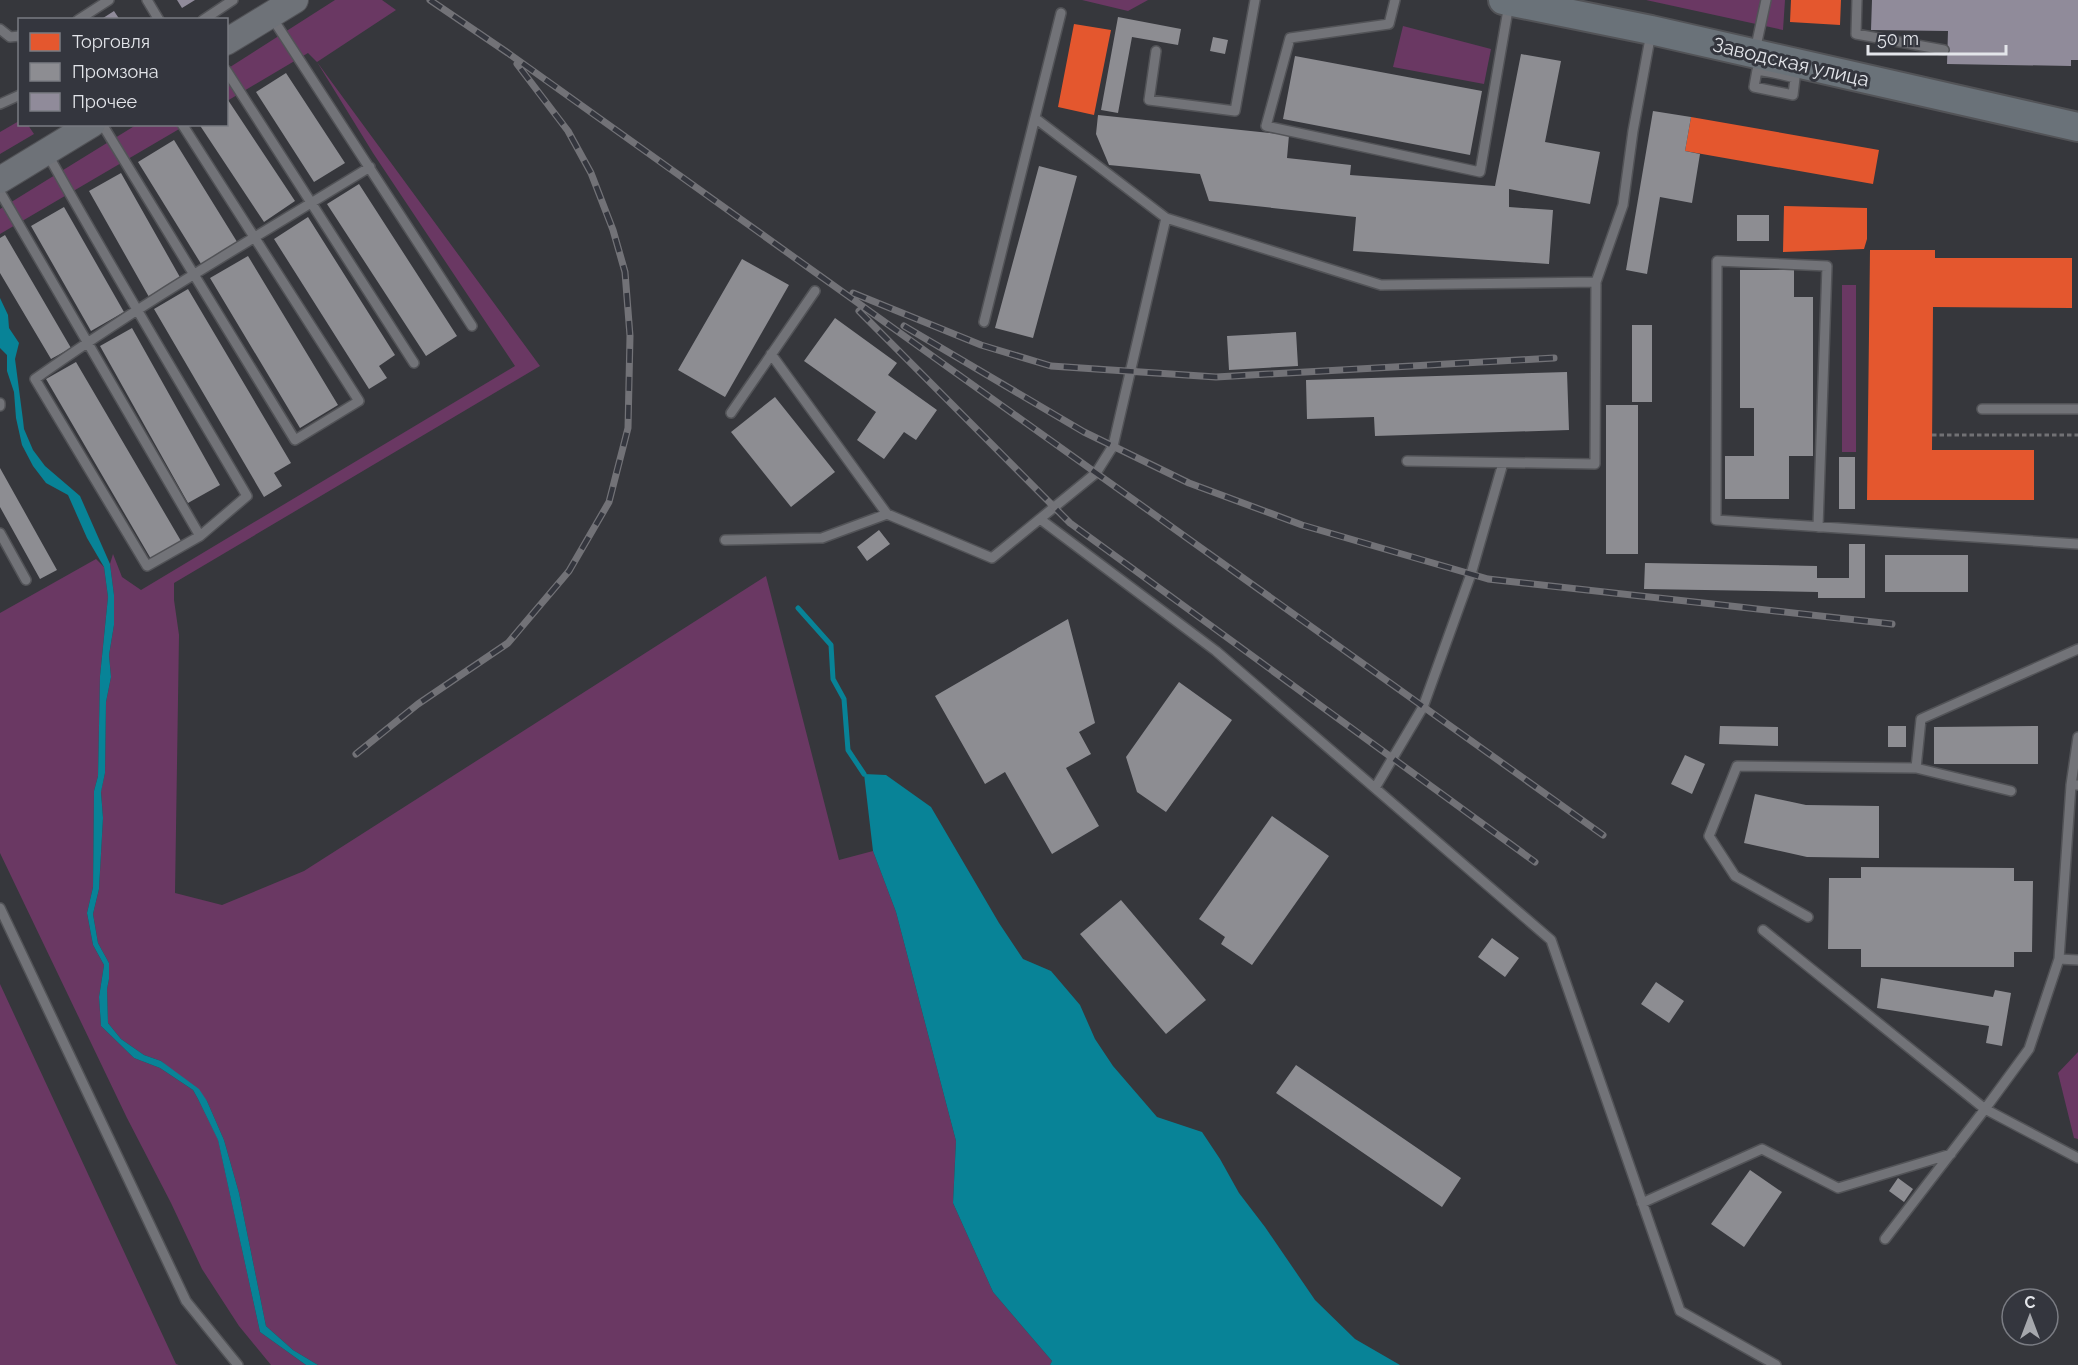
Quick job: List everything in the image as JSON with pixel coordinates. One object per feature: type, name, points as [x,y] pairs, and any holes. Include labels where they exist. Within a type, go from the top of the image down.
[{"type":"main road","points":[[228,41],[295,0]]},
{"type":"main road","name":"Заводская улица","points":[[1506,1],[1651,30],[1768,62],[2078,127]]},
{"type":"main road","points":[[0,180],[47,152],[79,128]]},
{"type":"lane","points":[[81,18],[109,0]]},
{"type":"lane","points":[[147,0],[158,18]]},
{"type":"lane","points":[[205,18],[233,0]]},
{"type":"lane","points":[[1156,51],[1149,100],[1235,111],[1255,0]]},
{"type":"lane","points":[[1395,0],[1389,24],[1290,38],[1266,126],[1480,172],[1506,1]]},
{"type":"lane","points":[[1766,0],[1768,62]]},
{"type":"lane","points":[[1857,0],[1856,34],[1944,50]]},
{"type":"lane","points":[[984,322],[1061,13]]},
{"type":"lane","points":[[269,15],[472,326]]},
{"type":"lane","points":[[0,29],[10,37],[18,36]]},
{"type":"lane","points":[[1407,461],[1595,464],[1596,282],[1623,205],[1633,131],[1651,30]]},
{"type":"lane","points":[[1768,62],[1795,78],[1793,95],[1754,87],[1757,70],[1768,62]]},
{"type":"lane","points":[[228,73],[414,363]]},
{"type":"lane","points":[[0,104],[18,96]]},
{"type":"lane","points":[[1035,118],[1166,218],[1381,285],[1596,282]]},
{"type":"lane","points":[[103,126],[295,440],[359,400],[183,126]]},
{"type":"lane","points":[[47,152],[138,310],[247,496],[200,536],[147,566],[35,379],[87,342],[138,310],[311,204],[370,167]]},
{"type":"lane","points":[[0,192],[200,536]]},
{"type":"lane","points":[[771,354],[887,514],[992,558],[1096,473],[1113,446],[1166,218]]},
{"type":"lane","points":[[1818,527],[1827,266],[1717,261],[1716,520],[1818,527],[2078,544]]},
{"type":"lane","points":[[731,413],[815,291]]},
{"type":"lane","points":[[1982,409],[2078,409]]},
{"type":"lane","points":[[1375,788],[1423,707],[1471,574],[1503,463]]},
{"type":"lane","points":[[725,540],[822,538],[887,514]]},
{"type":"lane","points":[[1040,519],[1216,651],[1551,940],[1680,1311],[1776,1365]]},
{"type":"lane","points":[[0,533],[26,580]]},
{"type":"lane","points":[[1916,768],[1921,719],[2078,649]]},
{"type":"lane","points":[[1885,1239],[2029,1049],[2059,959],[2078,737]]},
{"type":"lane","points":[[1808,917],[1735,876],[1709,836],[1737,766],[1916,768],[2011,792]]},
{"type":"lane","points":[[0,908],[186,1300],[238,1365]]},
{"type":"lane","points":[[1762,930],[1985,1109],[2078,1158]]},
{"type":"lane","points":[[2059,959],[2078,960]]},
{"type":"lane","points":[[1642,1203],[1762,1149],[1838,1188],[1951,1154]]},
{"type":"path","points":[[1932,435],[2078,435]]},
{"type":"shaded area","points":[[335,0],[382,0],[396,10],[317,62],[308,53],[228,100],[228,68]]},
{"type":"shaded area","points":[[1082,0],[1148,0],[1128,11]]},
{"type":"shaded area","points":[[1646,0],[1785,0],[1783,30]]},
{"type":"shaded area","points":[[1403,26],[1491,49],[1484,84],[1393,67]]},
{"type":"shaded area","points":[[317,62],[540,366],[174,583],[179,635],[175,893],[222,905],[304,871],[766,576],[839,860],[873,851],[896,912],[956,1141],[953,1203],[993,1292],[1052,1361],[1050,1365],[318,1365],[293,1350],[266,1326],[239,1193],[224,1140],[207,1101],[161,1061],[144,1055],[121,1039],[108,1023],[109,963],[98,943],[93,914],[99,889],[106,702],[111,677],[109,655],[114,625],[114,595],[110,564],[113,554],[122,577],[141,590],[515,366],[373,153]]},
{"type":"shaded area","points":[[18,122],[18,126],[29,126],[34,134],[0,154],[0,132]]},
{"type":"shaded area","points":[[134,126],[184,126],[0,234],[0,209]]},
{"type":"shaded area","points":[[1842,285],[1856,285],[1856,452],[1842,452]]},
{"type":"shaded area","points":[[96,559],[104,567],[108,597],[100,676],[98,776],[94,791],[93,887],[87,913],[93,945],[104,965],[99,997],[101,1026],[134,1058],[160,1068],[193,1090],[218,1139],[260,1332],[306,1365],[271,1365],[239,1326],[202,1269],[0,853],[0,613]]},
{"type":"shaded area","points":[[0,984],[176,1364],[179,1365],[0,1365]]},
{"type":"shaded area","points":[[2078,1052],[2078,1139],[2074,1138],[2058,1073]]},
{"type":"water","points":[[0,298],[8,315],[9,328],[19,343],[15,359],[24,429],[33,450],[45,466],[80,496],[110,564],[114,595],[114,625],[109,655],[111,677],[106,702],[99,889],[93,914],[98,943],[109,963],[108,1023],[121,1039],[144,1055],[161,1061],[199,1089],[207,1101],[224,1140],[239,1193],[266,1326],[293,1350],[318,1365],[306,1365],[260,1332],[218,1140],[193,1090],[160,1068],[134,1058],[101,1026],[99,997],[104,965],[93,945],[87,913],[93,887],[94,791],[98,776],[100,676],[108,597],[104,567],[87,538],[68,495],[46,483],[33,466],[22,445],[16,418],[14,392],[7,371],[7,355],[0,348]]},
{"type":"water","points":[[864,774],[886,775],[931,807],[999,923],[1023,959],[1051,971],[1080,1005],[1095,1039],[1113,1066],[1157,1117],[1202,1132],[1239,1193],[1315,1300],[1355,1339],[1400,1365],[1050,1365],[1052,1361],[993,1292],[953,1203],[956,1141],[896,912],[873,851]]},
{"type":"building: Торговля","points":[[1791,0],[1841,0],[1840,25],[1790,22]]},
{"type":"building: Торговля","points":[[1074,24],[1111,30],[1094,115],[1058,107]]},
{"type":"building: Торговля","points":[[1691,117],[1879,150],[1873,184],[1685,151]]},
{"type":"building: Торговля","points":[[1784,206],[1867,208],[1867,239],[1864,249],[1783,252]]},
{"type":"building: Торговля","points":[[1870,250],[1935,250],[1935,258],[2072,258],[2072,308],[1933,307],[1932,450],[2034,450],[2034,500],[1867,500]]},
{"type":"building: Промзона","points":[[1118,17],[1181,29],[1178,45],[1132,37],[1118,113],[1101,110]]},
{"type":"building: Промзона","points":[[1213,37],[1228,40],[1225,54],[1210,51]]},
{"type":"building: Промзона","points":[[1521,54],[1561,61],[1545,142],[1600,152],[1590,204],[1509,189],[1509,207],[1553,210],[1549,264],[1353,251],[1356,217],[1209,201],[1200,174],[1109,165],[1096,134],[1098,115],[1289,135],[1287,158],[1351,165],[1350,175],[1495,186]]},
{"type":"building: Промзона","points":[[1295,56],[1482,91],[1470,155],[1283,119]]},
{"type":"building: Промзона","points":[[286,73],[345,163],[314,182],[256,92]]},
{"type":"building: Промзона","points":[[228,100],[295,201],[264,222],[200,126],[228,126]]},
{"type":"building: Промзона","points":[[1653,111],[1691,117],[1685,151],[1700,154],[1692,203],[1660,197],[1647,274],[1626,270]]},
{"type":"building: Промзона","points":[[174,140],[239,245],[203,267],[138,162]]},
{"type":"building: Промзона","points":[[1039,166],[1077,176],[1033,338],[995,328]]},
{"type":"building: Промзона","points":[[121,173],[181,279],[149,297],[89,191]]},
{"type":"building: Промзона","points":[[359,184],[457,336],[426,356],[327,204]]},
{"type":"building: Промзона","points":[[64,207],[124,312],[91,331],[31,226]]},
{"type":"building: Промзона","points":[[1737,215],[1769,215],[1769,241],[1737,241]]},
{"type":"building: Промзона","points":[[308,217],[395,355],[379,366],[387,378],[369,389],[274,239]]},
{"type":"building: Промзона","points":[[5,235],[71,348],[51,359],[0,273],[0,238]]},
{"type":"building: Промзона","points":[[248,256],[338,405],[300,428],[210,278]]},
{"type":"building: Промзона","points":[[742,259],[789,285],[725,397],[678,370]]},
{"type":"building: Промзона","points":[[1740,270],[1794,270],[1794,297],[1813,297],[1813,456],[1789,456],[1789,499],[1725,499],[1725,456],[1754,456],[1754,408],[1740,408]]},
{"type":"building: Промзона","points":[[188,289],[291,463],[274,473],[282,486],[264,497],[154,309]]},
{"type":"building: Промзона","points":[[835,318],[897,363],[888,375],[937,410],[916,440],[904,432],[884,459],[857,440],[876,412],[804,361]]},
{"type":"building: Промзона","points":[[1632,325],[1652,325],[1652,402],[1632,402]]},
{"type":"building: Промзона","points":[[132,328],[220,485],[188,503],[100,346]]},
{"type":"building: Промзона","points":[[1296,332],[1298,366],[1229,370],[1227,336]]},
{"type":"building: Промзона","points":[[76,362],[181,541],[151,559],[46,379]]},
{"type":"building: Промзона","points":[[1567,372],[1569,430],[1375,436],[1374,417],[1307,419],[1306,380]]},
{"type":"building: Промзона","points":[[775,397],[835,472],[791,507],[731,432]]},
{"type":"building: Промзона","points":[[1606,405],[1638,405],[1638,554],[1606,554]]},
{"type":"building: Промзона","points":[[1839,457],[1855,457],[1855,509],[1839,509]]},
{"type":"building: Промзона","points":[[0,468],[57,570],[40,579],[0,507]]},
{"type":"building: Промзона","points":[[879,530],[890,544],[867,561],[857,547]]},
{"type":"building: Промзона","points":[[1849,544],[1865,544],[1865,598],[1818,598],[1818,592],[1644,589],[1645,563],[1817,566],[1817,578],[1849,578]]},
{"type":"building: Промзона","points":[[1885,555],[1968,555],[1968,592],[1885,592]]},
{"type":"building: Промзона","points":[[1068,619],[1095,723],[1079,732],[1091,754],[1066,768],[1099,826],[1052,854],[1005,772],[985,784],[935,696]]},
{"type":"building: Промзона","points":[[1179,682],[1232,720],[1166,812],[1137,792],[1126,757]]},
{"type":"building: Промзона","points":[[1720,726],[1778,727],[1778,746],[1719,744]]},
{"type":"building: Промзона","points":[[1888,726],[1906,726],[1906,747],[1888,747]]},
{"type":"building: Промзона","points":[[2038,726],[2038,764],[1934,764],[1934,727]]},
{"type":"building: Промзона","points":[[1685,755],[1705,764],[1692,794],[1671,784]]},
{"type":"building: Промзона","points":[[1755,794],[1806,805],[1879,806],[1879,858],[1807,857],[1744,843]]},
{"type":"building: Промзона","points":[[1272,816],[1329,856],[1252,965],[1221,944],[1225,937],[1199,919]]},
{"type":"building: Промзона","points":[[1861,867],[2014,868],[2014,881],[2033,881],[2032,952],[2014,952],[2014,967],[1861,967],[1861,949],[1828,949],[1829,878],[1861,878]]},
{"type":"building: Промзона","points":[[1121,900],[1206,1000],[1166,1034],[1080,934]]},
{"type":"building: Промзона","points":[[1492,938],[1519,958],[1505,977],[1478,957]]},
{"type":"building: Промзона","points":[[1881,978],[1993,997],[1995,990],[2011,993],[2002,1046],[1986,1043],[1989,1026],[1877,1008]]},
{"type":"building: Промзона","points":[[1656,982],[1684,1001],[1669,1023],[1641,1004]]},
{"type":"building: Промзона","points":[[1296,1065],[1461,1178],[1442,1207],[1276,1093]]},
{"type":"building: Промзона","points":[[1750,1170],[1782,1192],[1744,1247],[1711,1224]]},
{"type":"building: Промзона","points":[[1898,1178],[1913,1189],[1904,1202],[1889,1191]]},
{"type":"building: Прочее","points":[[177,0],[195,0],[182,8]]},
{"type":"building: Прочее","points":[[1872,0],[2078,0],[2078,60],[2071,60],[2071,66],[1947,64],[1948,31],[1871,30]]},
{"type":"building: Прочее","points":[[114,11],[119,18],[103,18]]},
{"type":"waterway","points":[[798,608],[831,645],[833,679],[844,699],[848,750],[864,774]]},
{"type":"railway","points":[[430,0],[508,53],[1603,835]]},
{"type":"railway","points":[[356,754],[418,704],[508,643],[569,571],[609,502],[628,428],[630,336],[625,272],[613,230],[591,173],[568,131],[517,64]]},
{"type":"railway","points":[[853,293],[981,345],[1051,366],[1216,377],[1554,358]]},
{"type":"railway","points":[[859,311],[1070,523],[1535,862]]},
{"type":"railway","points":[[904,326],[1084,432],[1189,483],[1302,525],[1488,579],[1892,624]]}]
